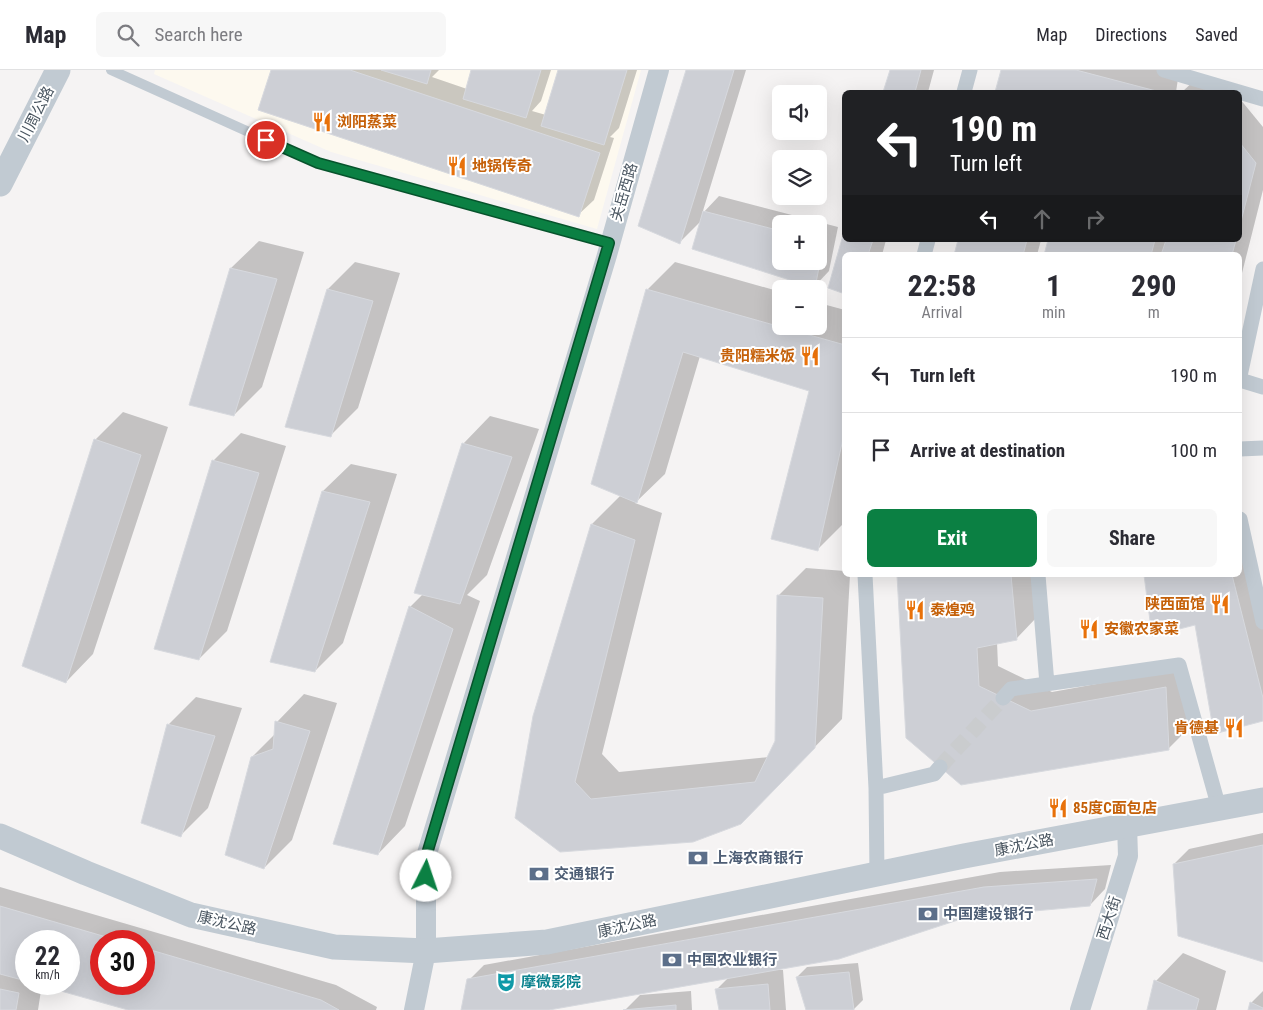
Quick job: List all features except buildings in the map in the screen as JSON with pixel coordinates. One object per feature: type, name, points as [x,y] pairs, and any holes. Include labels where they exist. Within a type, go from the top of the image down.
[{"type":"street","name":"川周公路","points":[[0,184],[58,70]]},
{"type":"street","name":"关岳西路","points":[[414,1010],[426,951],[426,857],[659,70]]},
{"type":"street","points":[[965,90],[970,70]]},
{"type":"street","points":[[1164,70],[1229,90]]},
{"type":"street","points":[[1242,94],[1262,100]]},
{"type":"street","points":[[1242,367],[1263,269]]},
{"type":"street","points":[[1242,381],[1263,387]]},
{"type":"street","points":[[1242,449],[1263,448]]},
{"type":"street","points":[[1242,528],[1263,622]]},
{"type":"street","points":[[865,577],[876,788],[877,874]]},
{"type":"street","points":[[1038,577],[1047,684]]},
{"type":"street","points":[[1003,698],[1010,689],[1179,665],[1219,808]]},
{"type":"street","points":[[876,788],[934,774],[940,767]]},
{"type":"street","name":"康沈公路","points":[[0,836],[191,916],[334,947],[426,951],[547,942],[877,874],[1263,800]]},
{"type":"street","name":"西大街","points":[[1080,1010],[1128,856],[1127,825]]},
{"type":"lane","points":[[111,70],[318,163],[609,243]]},
{"type":"shaded area","points":[[155,70],[641,70],[597,229],[331,152],[154,74]]},
{"type":"tunnel","points":[[940,767],[1003,698]]},
{"type":"place","name":"浏阳蒸菜","points":[[322,122]]},
{"type":"place","name":"地锅传奇","points":[[457,166]]},
{"type":"place","name":"贵阳糯米饭","points":[[810,356]]},
{"type":"place","name":"陕西面馆","points":[[1220,604]]},
{"type":"place","name":"泰煌鸡","points":[[915,610]]},
{"type":"place","name":"安徽农家菜","points":[[1089,629]]},
{"type":"place","name":"肯德基","points":[[1234,728]]},
{"type":"place","name":"85度C面包店","points":[[1058,808]]},
{"type":"place","name":"上海农商银行","points":[[698,858]]},
{"type":"place","name":"交通银行","points":[[539,874]]},
{"type":"place","name":"中国建设银行","points":[[928,914]]},
{"type":"place","name":"中国农业银行","points":[[672,960]]},
{"type":"place","name":"摩微影院","points":[[506,982]]},
{"type":"route","points":[[266,140],[318,163],[609,243],[607,255],[426,857],[426,876]]}]
